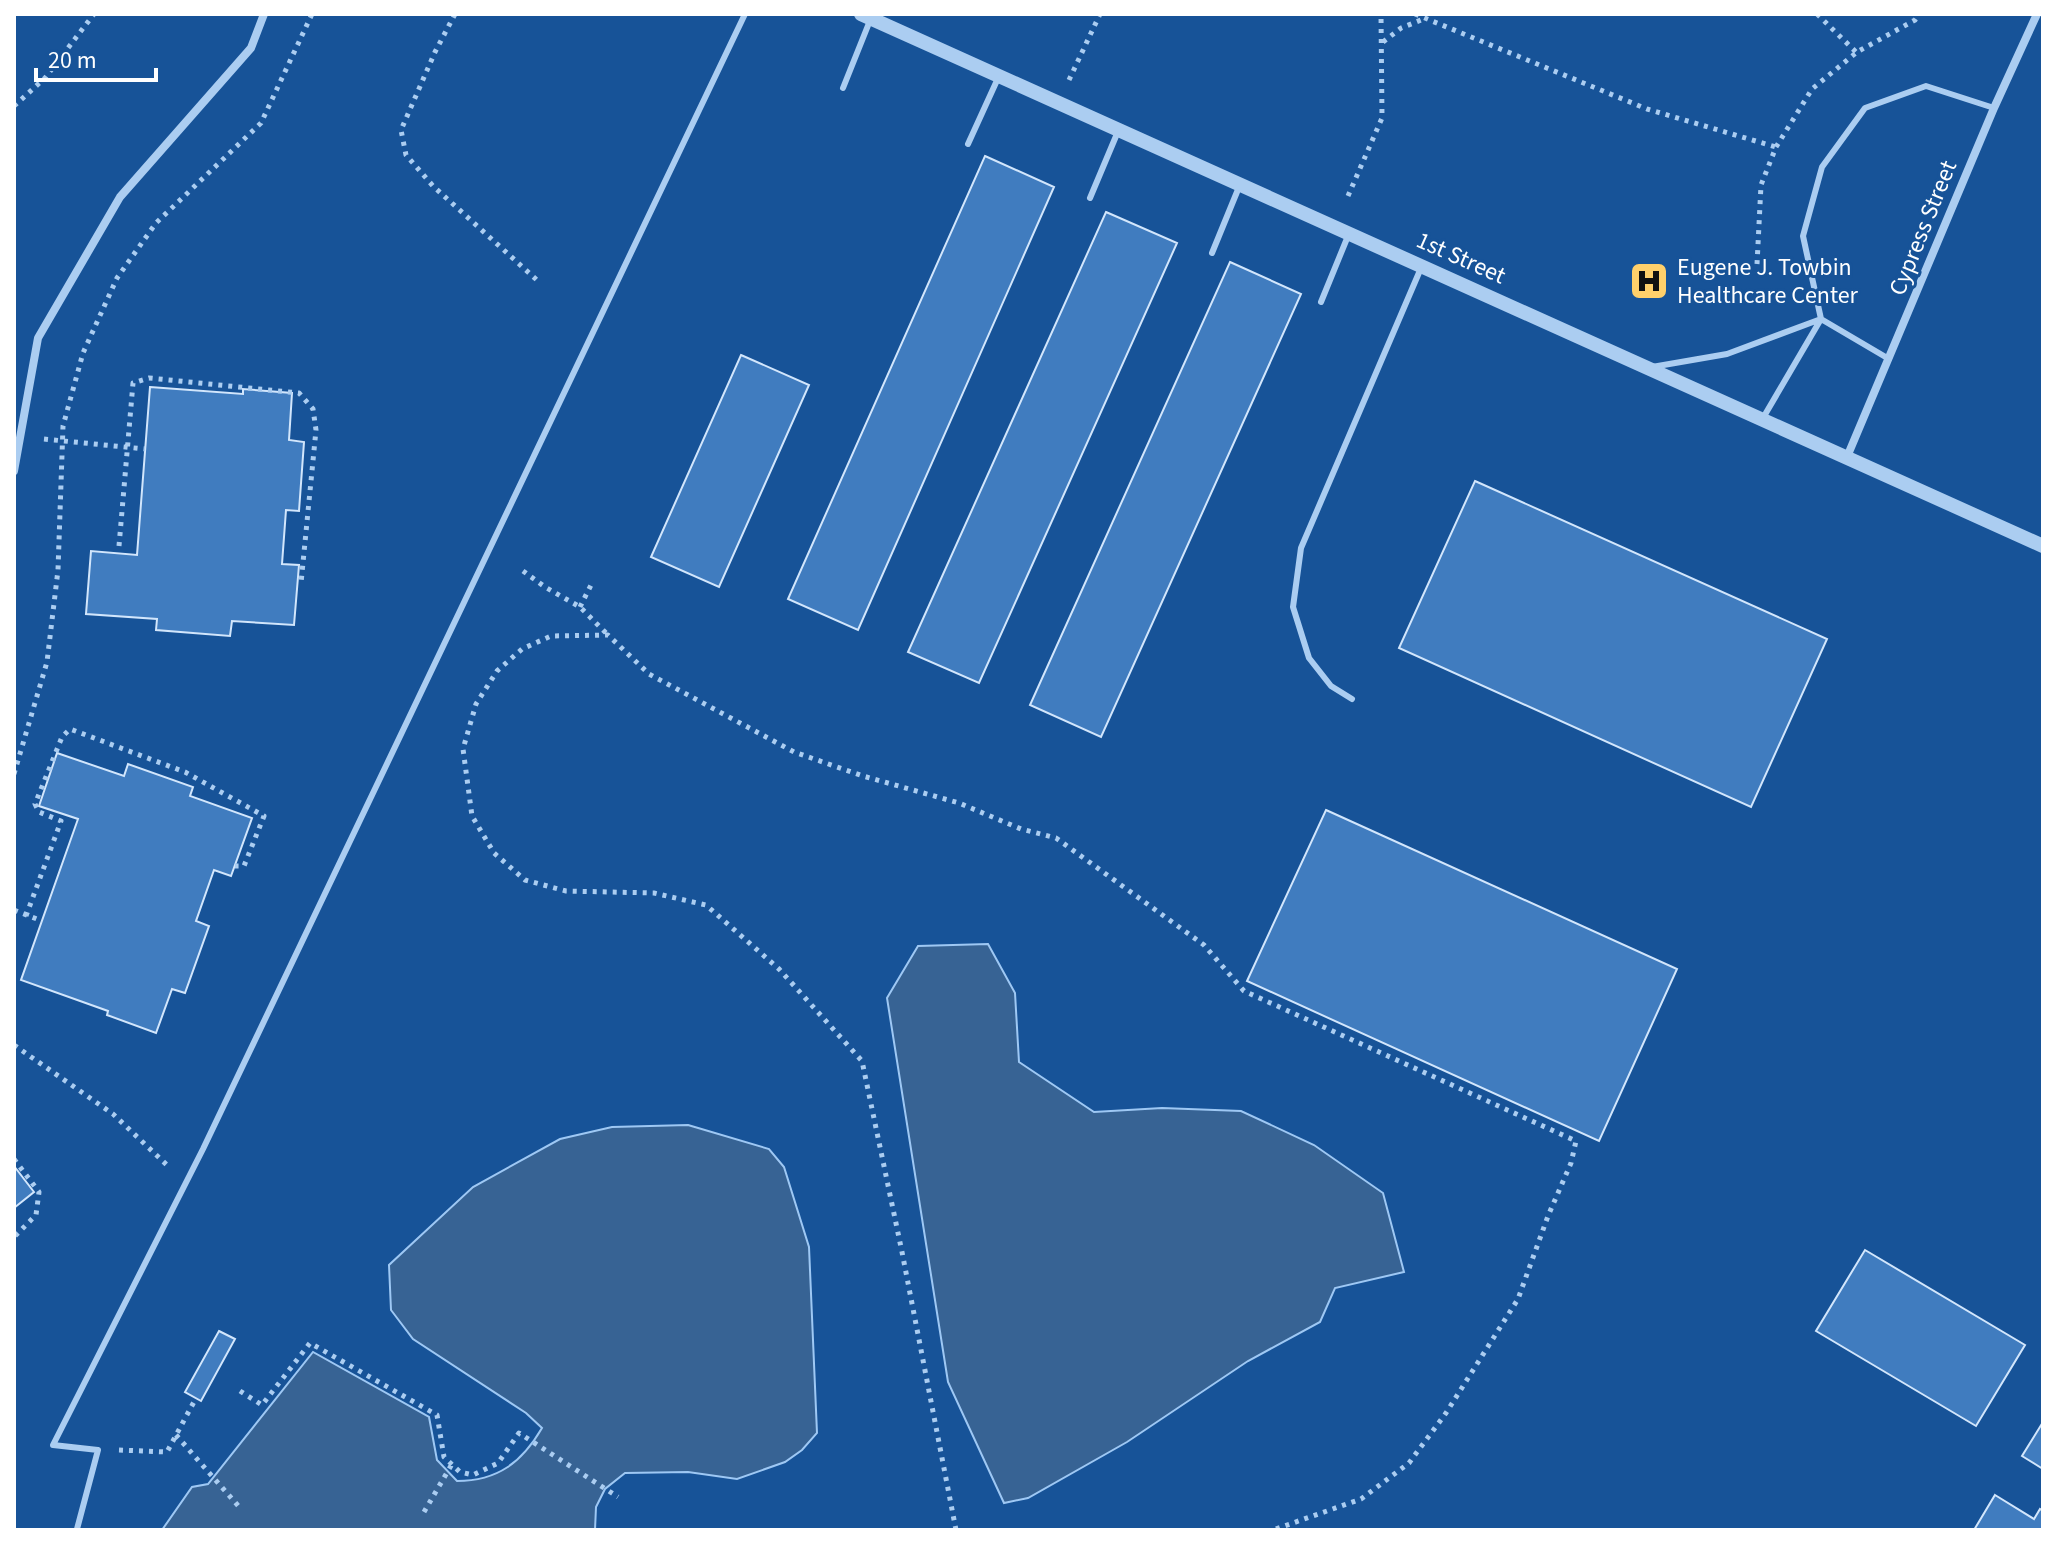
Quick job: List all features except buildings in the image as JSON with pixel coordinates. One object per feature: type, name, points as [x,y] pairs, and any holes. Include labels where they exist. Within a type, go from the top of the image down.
[{"type":"street","points":[[14,471],[38,338],[120,197],[251,48],[264,14]]},
{"type":"street","name":"Cypress Street","points":[[1847,457],[1994,108],[2037,14]]},
{"type":"street","name":"1st Street","points":[[866,16],[2043,546]]},
{"type":"lane","points":[[77,1529],[98,1450],[53,1445],[186,1183],[745,14]]},
{"type":"lane","points":[[843,88],[866,16]]},
{"type":"lane","points":[[968,144],[999,76]]},
{"type":"lane","points":[[1763,419],[1821,319],[1803,236],[1822,167],[1865,108],[1926,86],[1994,108]]},
{"type":"lane","points":[[1090,198],[1119,129]]},
{"type":"lane","points":[[1212,253],[1241,184]]},
{"type":"lane","points":[[1321,302],[1349,232]]},
{"type":"lane","points":[[1352,699],[1331,686],[1309,658],[1293,607],[1301,548],[1423,265]]},
{"type":"lane","points":[[1821,319],[1889,359]]},
{"type":"lane","points":[[1649,368],[1727,354],[1821,319]]},
{"type":"path","points":[[14,106],[45,78],[94,14]]},
{"type":"path","points":[[14,774],[47,662],[58,570],[63,426],[83,353],[117,278],[156,223],[261,123],[312,14]]},
{"type":"path","points":[[455,14],[401,130],[406,155],[433,186],[538,281]]},
{"type":"path","points":[[1058,102],[1100,14]]},
{"type":"path","points":[[1348,196],[1382,118],[1381,14]]},
{"type":"path","points":[[1415,14],[1647,109],[1776,147]]},
{"type":"path","points":[[1817,14],[1857,52]]},
{"type":"path","points":[[1757,264],[1761,185],[1776,147],[1812,89],[1857,52],[1915,20],[1919,14]]},
{"type":"path","points":[[1382,43],[1401,28],[1426,18]]},
{"type":"path","points":[[119,546],[133,383],[149,378],[299,393],[313,409],[316,430],[301,583]]},
{"type":"path","points":[[19,436],[145,449]]},
{"type":"path","points":[[523,571],[580,607],[649,674],[794,752],[863,776],[959,803],[1021,829],[1056,838],[1204,945],[1244,991],[1576,1141],[1571,1163],[1518,1299],[1446,1413],[1409,1463],[1361,1499],[1273,1530]]},
{"type":"path","points":[[580,607],[592,583]]},
{"type":"path","points":[[608,635],[551,636],[522,649],[497,671],[476,704],[463,749],[472,816],[494,853],[525,880],[566,891],[654,893],[706,905],[779,969],[862,1061],[956,1530]]},
{"type":"path","points":[[26,916],[61,821],[39,812],[35,804],[62,737],[70,729],[185,772],[264,816],[244,866],[235,866]]},
{"type":"path","points":[[14,910],[42,921]]},
{"type":"path","points":[[14,1045],[113,1114],[186,1183]]},
{"type":"path","points":[[14,1159],[39,1192],[36,1215],[14,1237]]},
{"type":"path","points":[[240,1391],[262,1405],[310,1343],[437,1415],[444,1457],[460,1472],[473,1475],[498,1463],[519,1433],[618,1497]]},
{"type":"path","points":[[98,1450],[167,1452],[196,1398]]},
{"type":"path","points":[[176,1435],[241,1509]]},
{"type":"path","points":[[424,1512],[452,1464]]},
{"type":"water","points":[[988,944],[1015,993],[1019,1062],[1094,1112],[1162,1108],[1241,1111],[1314,1145],[1383,1193],[1404,1272],[1335,1288],[1320,1322],[1248,1361],[1127,1442],[1028,1498],[1004,1503],[948,1382],[887,998],[918,946]]},
{"type":"water","points":[[688,1125],[769,1149],[784,1167],[809,1247],[817,1433],[802,1450],[785,1462],[737,1479],[688,1472],[625,1473],[605,1489],[596,1507],[595,1530],[162,1530],[192,1487],[208,1484],[313,1352],[429,1417],[437,1460],[457,1481],[485,1478],[517,1460],[542,1428],[526,1413],[413,1339],[391,1310],[389,1265],[473,1187],[560,1139],[612,1127]]},
{"type":"place","name":"Eugene J. Towbin Healthcare Center","points":[[1649,281]]}]
